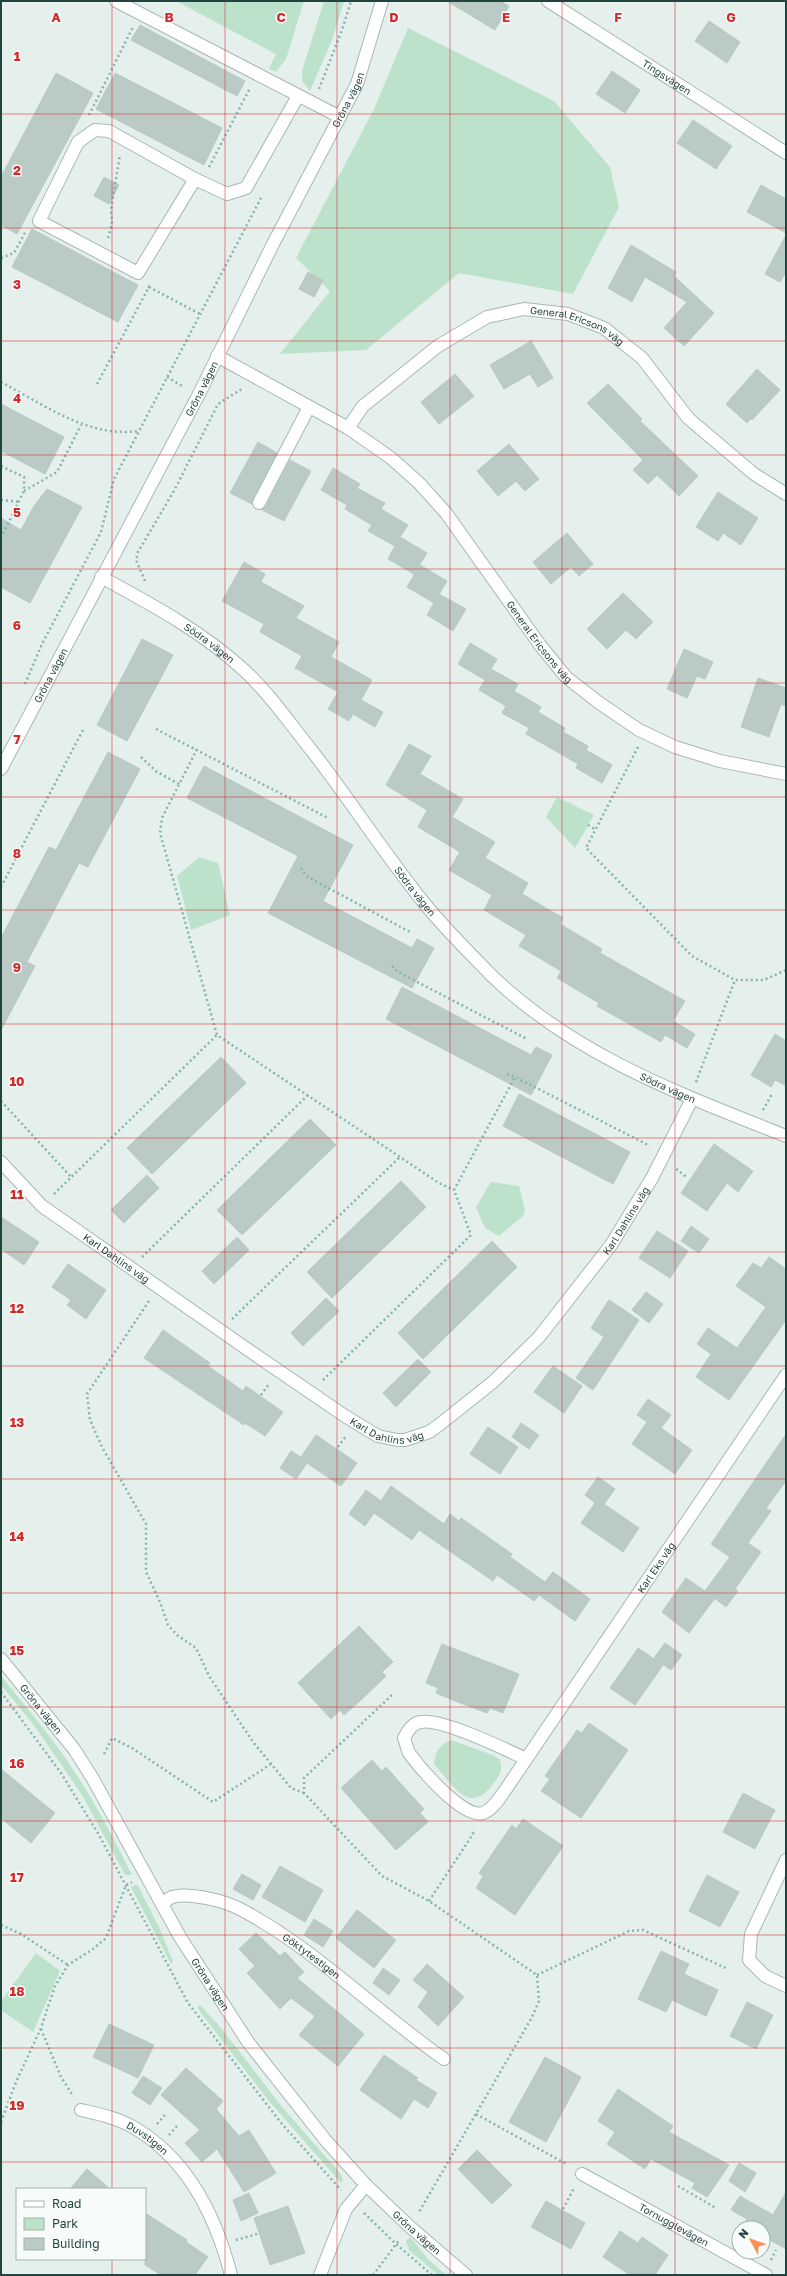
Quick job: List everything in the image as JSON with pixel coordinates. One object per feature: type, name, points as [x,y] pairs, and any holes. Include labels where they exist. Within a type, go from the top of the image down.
[{"type":"street","points":[[116,1],[340,117]]},
{"type":"street","name":"Gröna vägen","points":[[1,768],[217,356],[357,84],[382,1]]},
{"type":"street","name":"Tingsvägen","points":[[548,1],[786,153]]},
{"type":"street","points":[[198,180],[138,273],[39,221],[78,142],[95,130],[109,131],[198,180],[227,194],[246,188],[298,96]]},
{"type":"street","name":"General Ericsons väg","points":[[348,428],[363,406],[438,346],[487,317],[524,310],[568,314],[604,328],[642,358],[688,418],[754,474],[786,494]]},
{"type":"street","name":"General Ericsons väg","points":[[217,356],[309,408],[348,428],[391,458],[419,483],[446,513],[540,645],[566,677],[598,702],[639,730],[675,747],[720,761],[786,774]]},
{"type":"street","points":[[259,504],[309,408]]},
{"type":"street","name":"Södra vägen","points":[[101,576],[137,596],[200,635],[246,672],[327,771],[425,904],[492,975],[539,1015],[582,1045],[630,1072],[692,1099],[786,1136]]},
{"type":"street","name":"Karl Dahlins väg","points":[[1,1162],[42,1206],[311,1392],[378,1436],[405,1440],[429,1432],[493,1382],[538,1337],[611,1245],[652,1178],[692,1099]]},
{"type":"street","name":"Karl Eks väg","points":[[526,1759],[492,1743],[440,1724],[421,1721],[409,1729],[404,1738],[408,1752],[453,1801],[471,1812],[482,1813],[492,1807],[526,1759],[786,1375]]},
{"type":"street","name":"Gröna vägen","points":[[1,1659],[74,1749],[93,1779],[202,1974],[248,2042],[327,2142],[366,2185],[409,2226],[466,2275]]},
{"type":"street","points":[[786,1860],[751,1934],[749,1960],[765,1976],[786,1986]]},
{"type":"street","name":"Göktytestigen","points":[[162,1904],[172,1897],[192,1897],[216,1900],[240,1909],[351,1985],[414,2038],[444,2059]]},
{"type":"street","name":"Duvstigen","points":[[81,2110],[133,2126],[160,2146],[174,2160],[199,2192],[222,2244],[232,2275]]},
{"type":"street","name":"Tornugglevägen","points":[[582,2174],[766,2275]]},
{"type":"street","points":[[320,2275],[346,2208],[366,2185]]},
{"type":"path","points":[[312,103],[332,59],[351,1]]},
{"type":"path","points":[[95,130],[88,114],[140,14]]},
{"type":"path","points":[[198,180],[258,75]]},
{"type":"path","points":[[100,253],[112,224],[111,209],[120,155],[125,140]]},
{"type":"path","points":[[24,687],[42,644],[101,532],[114,479],[265,192]]},
{"type":"path","points":[[1,258],[14,253],[28,228],[39,221]]},
{"type":"path","points":[[138,273],[149,287],[200,314]]},
{"type":"path","points":[[97,384],[149,287]]},
{"type":"path","points":[[167,377],[189,389]]},
{"type":"path","points":[[1,382],[81,425],[120,434],[138,431]]},
{"type":"path","points":[[146,583],[136,560],[138,552],[175,489],[218,404],[240,390],[248,391]]},
{"type":"path","points":[[24,491],[57,472],[81,425]]},
{"type":"path","points":[[1,466],[24,477],[24,491],[20,502],[1,538]]},
{"type":"path","points":[[1,500],[20,502]]},
{"type":"path","points":[[1,887],[84,728]]},
{"type":"path","points":[[156,729],[328,818]]},
{"type":"path","points":[[640,744],[586,848],[692,956],[735,980],[764,980],[786,970]]},
{"type":"path","points":[[197,749],[162,818],[160,833],[217,1035],[439,1183],[454,1190],[471,1235],[311,1392]]},
{"type":"path","points":[[140,758],[157,772],[179,784]]},
{"type":"path","points":[[588,825],[596,830]]},
{"type":"path","points":[[301,868],[306,876],[410,932]]},
{"type":"path","points":[[392,966],[398,972],[527,1039]]},
{"type":"path","points":[[696,1084],[735,980]]},
{"type":"path","points":[[42,1206],[217,1035]]},
{"type":"path","points":[[507,1074],[664,1154]]},
{"type":"path","points":[[454,1190],[514,1077]]},
{"type":"path","points":[[762,1112],[772,1094]]},
{"type":"path","points":[[132,1267],[308,1095]]},
{"type":"path","points":[[1,1101],[71,1177]]},
{"type":"path","points":[[221,1330],[400,1157]]},
{"type":"path","points":[[675,1168],[688,1178]]},
{"type":"path","points":[[152,1297],[87,1394],[90,1420],[102,1447],[146,1524],[146,1572],[160,1602],[168,1625],[177,1635],[196,1648],[209,1676],[253,1742],[291,1788],[304,1793],[382,1876],[429,1901],[537,1975]]},
{"type":"path","points":[[262,1395],[272,1380]]},
{"type":"path","points":[[338,1447],[348,1433]]},
{"type":"path","points":[[304,1793],[304,1778],[392,1696]]},
{"type":"path","points":[[104,1754],[112,1738],[132,1748],[213,1802],[271,1764]]},
{"type":"path","points":[[429,1901],[473,1834]]},
{"type":"path","points":[[1,2122],[16,2082],[41,2028],[55,1986],[68,1965],[93,1949],[106,1938],[126,1885]]},
{"type":"path","points":[[1,1924],[21,1934],[68,1965]]},
{"type":"path","points":[[537,1975],[629,1931],[643,1930],[728,1969]]},
{"type":"path","points":[[417,2215],[531,2019],[538,2001],[537,1975]]},
{"type":"path","points":[[41,2028],[61,2077],[81,2110]]},
{"type":"path","points":[[476,2114],[558,2158],[582,2174],[563,2209]]},
{"type":"path","points":[[678,2186],[716,2208]]},
{"type":"path","points":[[361,2209],[396,2244],[432,2275]]},
{"type":"path","points":[[222,2244],[257,2234]]},
{"type":"path","points":[[373,2275],[393,2247]]},
{"type":"green space","points":[[176,1],[304,1],[286,59],[276,72],[269,69],[276,54]]},
{"type":"green space","points":[[324,1],[344,1],[332,40],[310,91],[302,81],[302,71]]},
{"type":"green space","points":[[408,28],[554,101],[610,167],[619,207],[573,294],[459,273],[366,350],[280,354],[330,291],[296,258],[374,109]]},
{"type":"green space","points":[[557,797],[594,815],[575,848],[546,817]]},
{"type":"green space","points":[[199,857],[218,863],[230,915],[191,930],[177,876]]},
{"type":"green space","points":[[491,1182],[519,1186],[525,1210],[523,1216],[499,1236],[485,1228],[476,1207]]},
{"type":"green space","points":[[1,1676],[66,1758],[112,1835],[132,1875],[125,1875],[82,1795],[36,1728],[1,1685]]},
{"type":"green space","points":[[451,1740],[495,1756],[500,1760],[501,1770],[498,1777],[485,1793],[477,1797],[469,1797],[462,1794],[434,1764],[441,1746]]},
{"type":"green space","points":[[137,1884],[160,1929],[173,1962],[171,1964],[131,1887]]},
{"type":"green space","points":[[36,1953],[60,1971],[33,2032],[1,2010],[1,2001]]},
{"type":"green space","points":[[200,2005],[222,2029],[282,2107],[340,2173],[343,2180],[341,2183],[268,2100],[204,2017],[197,2007]]},
{"type":"green space","points":[[410,2237],[428,2259],[446,2275],[438,2275],[409,2250],[406,2241]]},
{"type":"building","points":[[447,1],[500,1],[509,6],[495,30]]},
{"type":"building","points":[[709,21],[740,42],[727,63],[695,41]]},
{"type":"building","points":[[140,25],[245,81],[237,96],[131,40]]},
{"type":"building","points":[[612,71],[640,90],[625,113],[596,94]]},
{"type":"building","points":[[56,73],[93,93],[17,234],[1,225],[1,177]]},
{"type":"building","points":[[115,73],[222,128],[204,165],[96,109]]},
{"type":"building","points":[[693,120],[732,146],[716,169],[677,143]]},
{"type":"building","points":[[104,177],[119,185],[109,204],[94,196]]},
{"type":"building","points":[[761,185],[786,199],[786,233],[747,212]]},
{"type":"building","points":[[32,229],[138,285],[118,322],[12,267]]},
{"type":"building","points":[[786,235],[786,272],[780,282],[765,274]]},
{"type":"building","points":[[631,245],[676,272],[674,276],[714,313],[684,346],[664,328],[687,302],[645,277],[632,302],[608,288]]},
{"type":"building","points":[[308,272],[323,280],[314,297],[299,289]]},
{"type":"building","points":[[531,341],[553,378],[538,387],[530,374],[504,389],[490,365]]},
{"type":"building","points":[[757,369],[780,390],[752,420],[751,419],[747,423],[726,404]]},
{"type":"building","points":[[455,374],[474,396],[439,424],[421,402]]},
{"type":"building","points":[[608,384],[642,419],[640,421],[698,476],[679,496],[657,475],[648,484],[633,470],[643,460],[587,403]]},
{"type":"building","points":[[1,404],[64,437],[45,474],[1,451]]},
{"type":"building","points":[[258,442],[277,453],[252,504],[230,493]]},
{"type":"building","points":[[509,444],[539,479],[525,491],[516,481],[498,496],[477,471]]},
{"type":"building","points":[[290,460],[311,471],[284,521],[262,510],[266,506]]},
{"type":"building","points":[[333,468],[360,484],[357,488],[385,503],[381,509],[408,525],[400,537],[427,553],[414,574],[388,559],[395,546],[368,531],[372,525],[345,509],[347,505],[321,490]]},
{"type":"building","points":[[47,489],[82,507],[30,603],[1,587],[1,518],[21,530],[34,506]]},
{"type":"building","points":[[718,492],[758,518],[741,545],[723,533],[718,541],[696,527]]},
{"type":"building","points":[[567,533],[593,564],[579,576],[571,567],[551,584],[533,562]]},
{"type":"building","points":[[244,562],[265,574],[261,582],[304,606],[296,618],[339,642],[331,657],[372,680],[361,700],[383,712],[375,727],[353,714],[349,721],[328,709],[338,692],[295,668],[302,656],[260,632],[264,624],[222,601]]},
{"type":"building","points":[[420,565],[447,581],[434,603],[407,587]]},
{"type":"building","points":[[623,593],[653,622],[636,639],[626,630],[607,649],[587,629]]},
{"type":"building","points":[[439,594],[466,609],[453,631],[427,615]]},
{"type":"building","points":[[142,639],[173,655],[127,741],[97,725]]},
{"type":"building","points":[[470,643],[497,659],[491,669],[518,684],[514,691],[541,707],[538,712],[565,728],[563,732],[588,746],[586,750],[612,765],[602,783],[576,768],[578,764],[526,734],[529,728],[502,713],[506,706],[479,690],[485,680],[458,664]]},
{"type":"building","points":[[684,649],[713,662],[705,679],[697,676],[687,698],[667,689]]},
{"type":"building","points":[[758,678],[786,688],[786,706],[781,704],[769,737],[741,727]]},
{"type":"building","points":[[409,744],[431,756],[420,774],[463,799],[452,817],[495,842],[485,858],[528,883],[522,894],[563,918],[560,924],[602,949],[600,953],[685,1001],[673,1021],[695,1034],[687,1048],[665,1035],[661,1042],[597,1006],[599,1003],[557,978],[561,971],[519,946],[526,935],[484,910],[492,895],[449,870],[460,852],[418,827],[427,810],[386,785]]},
{"type":"building","points":[[108,752],[140,769],[88,867],[79,863],[27,962],[35,966],[1,1030],[1,938],[49,847],[56,850]]},
{"type":"building","points":[[204,766],[353,845],[323,901],[412,948],[417,939],[434,948],[412,988],[268,913],[298,856],[187,798]]},
{"type":"building","points":[[402,987],[531,1055],[536,1047],[552,1055],[531,1095],[386,1019]]},
{"type":"building","points":[[775,1034],[786,1041],[786,1086],[775,1080],[771,1087],[751,1075]]},
{"type":"building","points":[[221,1057],[246,1083],[152,1174],[127,1148]]},
{"type":"building","points":[[519,1094],[630,1152],[613,1184],[503,1126]]},
{"type":"building","points":[[310,1119],[336,1145],[242,1235],[217,1210]]},
{"type":"building","points":[[714,1144],[753,1171],[738,1192],[727,1183],[707,1211],[681,1193]]},
{"type":"building","points":[[147,1175],[159,1188],[124,1223],[111,1210]]},
{"type":"building","points":[[401,1181],[426,1207],[332,1298],[307,1272]]},
{"type":"building","points":[[1,1217],[39,1242],[24,1265],[1,1249]]},
{"type":"building","points":[[691,1226],[709,1239],[699,1253],[681,1241]]},
{"type":"building","points":[[657,1231],[688,1251],[670,1278],[639,1258]]},
{"type":"building","points":[[237,1237],[249,1250],[214,1284],[202,1271]]},
{"type":"building","points":[[492,1241],[517,1267],[423,1359],[398,1333]]},
{"type":"building","points":[[769,1257],[786,1269],[786,1320],[729,1400],[696,1377],[711,1354],[697,1344],[708,1328],[737,1348],[766,1307],[736,1286],[753,1263],[761,1268]]},
{"type":"building","points":[[68,1264],[106,1290],[86,1319],[67,1305],[71,1300],[52,1287]]},
{"type":"building","points":[[646,1292],[663,1304],[649,1323],[632,1310]]},
{"type":"building","points":[[326,1298],[339,1311],[303,1346],[291,1333]]},
{"type":"building","points":[[609,1300],[639,1320],[593,1390],[576,1378],[604,1337],[591,1328]]},
{"type":"building","points":[[163,1330],[210,1363],[208,1366],[243,1391],[246,1386],[283,1412],[265,1436],[245,1423],[244,1425],[144,1358]]},
{"type":"building","points":[[418,1359],[431,1372],[396,1407],[383,1393]]},
{"type":"building","points":[[553,1366],[582,1386],[564,1413],[534,1392]]},
{"type":"building","points":[[648,1399],[671,1415],[661,1428],[692,1450],[675,1474],[632,1444],[647,1422],[637,1415]]},
{"type":"building","points":[[521,1423],[539,1435],[529,1449],[512,1437]]},
{"type":"building","points":[[488,1427],[518,1447],[500,1474],[470,1454]]},
{"type":"building","points":[[786,1434],[786,1481],[766,1508],[771,1511],[748,1543],[761,1552],[735,1589],[738,1591],[726,1607],[705,1591],[730,1557],[711,1544]]},
{"type":"building","points":[[316,1435],[357,1463],[341,1486],[307,1463],[296,1479],[280,1468],[291,1451],[301,1457]]},
{"type":"building","points":[[598,1477],[615,1489],[604,1504],[639,1528],[623,1552],[581,1523],[595,1503],[585,1495]]},
{"type":"building","points":[[391,1486],[444,1524],[450,1514],[459,1521],[461,1518],[512,1554],[510,1557],[545,1582],[553,1572],[590,1599],[575,1621],[539,1595],[534,1601],[497,1575],[493,1581],[419,1530],[412,1540],[374,1513],[365,1526],[349,1514],[366,1490],[381,1501]]},
{"type":"building","points":[[686,1578],[715,1598],[689,1633],[662,1612]]},
{"type":"building","points":[[359,1626],[393,1662],[382,1672],[386,1676],[360,1701],[344,1715],[340,1710],[331,1719],[298,1683]]},
{"type":"building","points":[[665,1643],[682,1655],[671,1670],[654,1658]]},
{"type":"building","points":[[442,1644],[519,1674],[503,1713],[490,1708],[487,1713],[455,1701],[436,1693],[438,1688],[426,1683]]},
{"type":"building","points":[[638,1648],[663,1665],[635,1705],[610,1688]]},
{"type":"building","points":[[589,1723],[628,1750],[581,1818],[541,1791],[550,1779],[545,1776],[577,1730],[582,1733]]},
{"type":"building","points":[[372,1760],[382,1771],[386,1767],[424,1809],[420,1813],[428,1822],[396,1850],[341,1788]]},
{"type":"building","points":[[1,1769],[55,1813],[31,1843],[1,1818]]},
{"type":"building","points":[[743,1793],[775,1810],[755,1849],[723,1832]]},
{"type":"building","points":[[523,1819],[563,1846],[515,1915],[476,1888],[483,1876],[479,1873],[512,1825],[516,1829]]},
{"type":"building","points":[[280,1866],[323,1890],[305,1922],[262,1897]]},
{"type":"building","points":[[242,1874],[261,1885],[253,1900],[233,1889]]},
{"type":"building","points":[[707,1875],[739,1892],[720,1927],[689,1911]]},
{"type":"building","points":[[357,1910],[396,1940],[374,1968],[336,1938]]},
{"type":"building","points":[[314,1919],[333,1931],[323,1947],[304,1935]]},
{"type":"building","points":[[256,1933],[280,1956],[285,1952],[304,1972],[297,1978],[364,2034],[338,2066],[299,2035],[315,2016],[291,1998],[280,2009],[247,1973],[255,1966],[239,1949]]},
{"type":"building","points":[[661,1951],[689,1964],[684,1974],[718,1990],[706,2016],[672,2000],[666,2012],[638,1999]]},
{"type":"building","points":[[427,1964],[464,1997],[438,2026],[418,2007],[428,1992],[413,1980]]},
{"type":"building","points":[[383,1968],[400,1980],[389,1995],[373,1983]]},
{"type":"building","points":[[747,2002],[773,2015],[756,2049],[730,2036]]},
{"type":"building","points":[[109,2024],[154,2045],[138,2078],[93,2057]]},
{"type":"building","points":[[384,2055],[418,2078],[416,2080],[437,2093],[428,2108],[414,2099],[401,2119],[360,2090]]},
{"type":"building","points":[[545,2057],[581,2077],[546,2142],[509,2122]]},
{"type":"building","points":[[186,2068],[223,2101],[216,2109],[239,2136],[249,2130],[276,2173],[244,2192],[217,2149],[202,2162],[185,2143],[200,2130],[161,2095]]},
{"type":"building","points":[[143,2076],[162,2088],[150,2105],[132,2093]]},
{"type":"building","points":[[618,2089],[673,2126],[669,2132],[729,2165],[707,2197],[692,2188],[695,2183],[651,2159],[645,2169],[607,2144],[615,2132],[598,2121]]},
{"type":"building","points":[[477,2150],[512,2185],[492,2204],[458,2169]]},
{"type":"building","points":[[739,2163],[756,2173],[745,2192],[729,2181]]},
{"type":"building","points":[[87,2169],[109,2188],[71,2188]]},
{"type":"building","points":[[786,2192],[786,2249],[771,2241],[771,2220],[746,2220],[731,2210],[740,2196],[773,2215]]},
{"type":"building","points":[[249,2193],[258,2213],[241,2221],[233,2200]]},
{"type":"building","points":[[546,2201],[585,2223],[571,2249],[531,2227]]},
{"type":"building","points":[[288,2206],[305,2253],[270,2265],[254,2218]]},
{"type":"building","points":[[146,2214],[187,2240],[186,2242],[208,2257],[195,2275],[161,2275],[145,2265]]},
{"type":"building","points":[[620,2231],[638,2243],[642,2237],[668,2255],[655,2275],[630,2275],[603,2257]]}]
